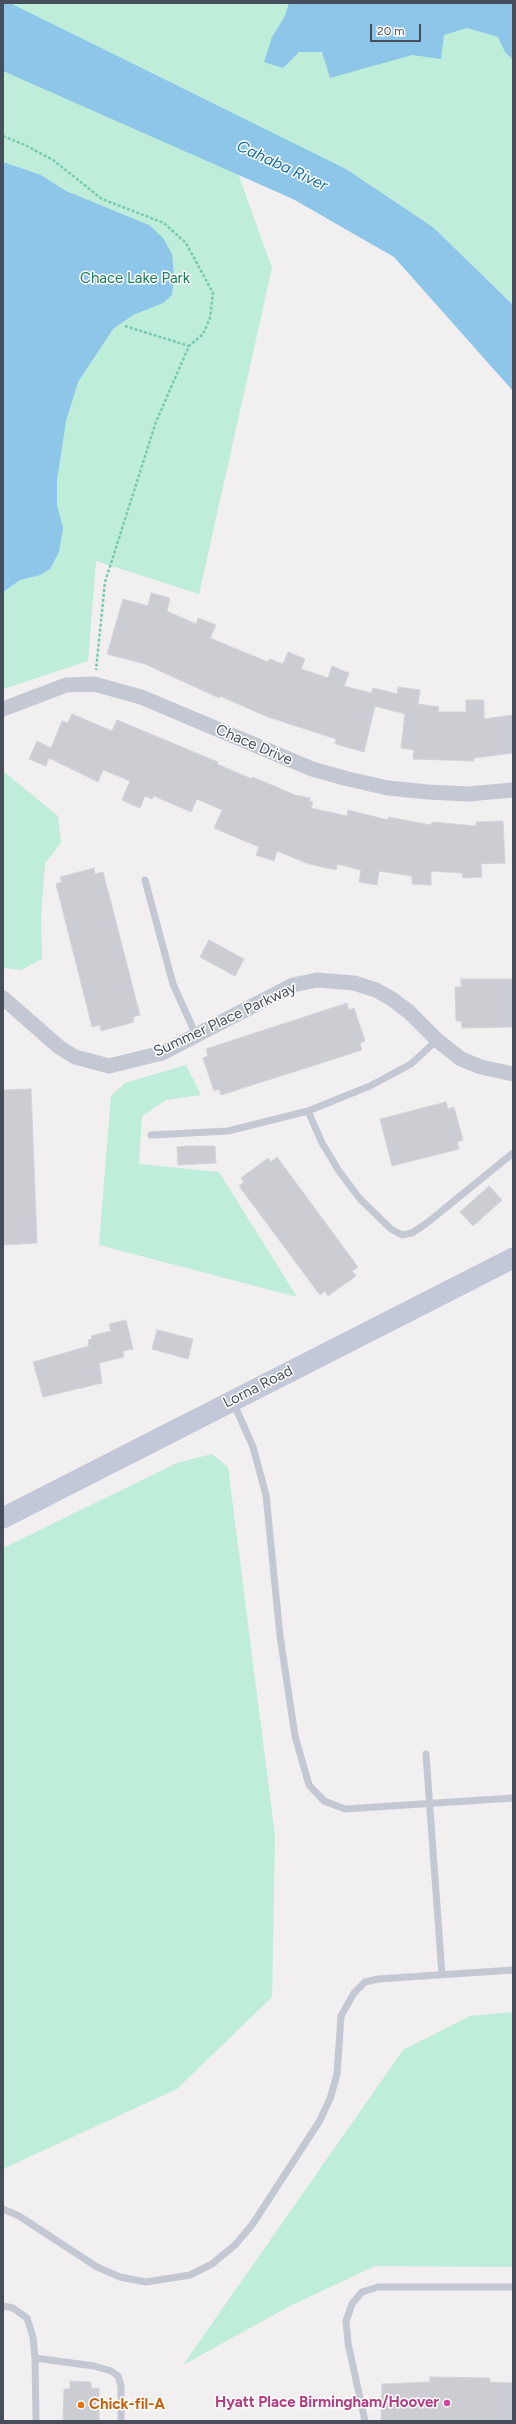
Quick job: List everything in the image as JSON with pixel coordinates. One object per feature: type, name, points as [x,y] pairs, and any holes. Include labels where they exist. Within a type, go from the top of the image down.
[{"type":"street","name":"Chace Drive","points":[[3,709],[66,685],[94,684],[141,697],[312,769],[348,779],[388,788],[428,792],[468,794],[513,790]]},
{"type":"street","name":"Summer Place Parkway","points":[[3,998],[58,1048],[75,1057],[109,1066],[162,1053],[293,985],[317,980],[334,980],[354,983],[376,990],[392,999],[409,1012],[437,1040],[461,1059],[481,1067],[513,1074]]},
{"type":"street","name":"Lorna Road","points":[[3,1518],[513,1258]]},
{"type":"lane","points":[[145,880],[173,984],[196,1035]]},
{"type":"lane","points":[[151,1135],[228,1131],[308,1111],[370,1086],[411,1064],[437,1040]]},
{"type":"lane","points":[[308,1111],[322,1143],[339,1171],[360,1199],[391,1229],[402,1235],[412,1233],[427,1223],[513,1153]]},
{"type":"lane","points":[[232,1400],[253,1447],[266,1495],[280,1636],[296,1736],[309,1785],[324,1801],[344,1809],[513,1798]]},
{"type":"lane","points":[[426,1754],[442,1975]]},
{"type":"lane","points":[[3,2209],[19,2216],[97,2267],[120,2277],[146,2282],[190,2275],[212,2264],[235,2245],[252,2225],[319,2122],[330,2099],[337,2074],[341,2016],[354,1993],[365,1982],[378,1979],[513,1970]]},
{"type":"lane","points":[[365,2421],[348,2343],[346,2321],[352,2304],[362,2292],[378,2287],[513,2287]]},
{"type":"lane","points":[[3,2306],[13,2308],[26,2318],[33,2337],[35,2358],[36,2421]]},
{"type":"lane","points":[[35,2358],[94,2366],[111,2371],[118,2376],[121,2386],[121,2421]]},
{"type":"path","points":[[3,136],[25,145],[53,160],[102,199],[164,224],[186,243],[213,293],[210,318],[203,334],[189,346],[156,422],[106,582],[94,684]]},
{"type":"path","points":[[125,326],[189,346]]},
{"type":"green space","name":"Chace Lake Park","points":[[3,3],[513,3],[513,305],[434,228],[213,104],[272,268],[199,594],[96,561],[88,661],[3,689]]},
{"type":"green space","points":[[3,771],[58,816],[61,843],[45,863],[41,918],[42,959],[21,970],[3,968]]},
{"type":"green space","points":[[186,1065],[201,1095],[166,1100],[142,1116],[139,1164],[219,1172],[297,1297],[99,1245],[111,1096],[125,1083]]},
{"type":"green space","points":[[212,1454],[228,1467],[275,1836],[272,1997],[177,2089],[3,2169],[3,1548],[177,1463]]},
{"type":"green space","points":[[513,2012],[513,2267],[375,2266],[288,2307],[183,2365],[403,2050],[470,2016]]},
{"type":"water","name":"Cahaba River","points":[[3,3],[10,3],[346,169],[434,228],[513,305],[513,391],[394,257],[293,199],[3,71]]},
{"type":"water","points":[[289,3],[513,3],[513,60],[505,52],[498,37],[467,28],[444,35],[441,59],[412,55],[330,78],[322,52],[299,52],[283,68],[264,62],[272,37],[285,16]]},
{"type":"water","points":[[3,162],[41,175],[66,191],[149,225],[163,238],[172,254],[174,276],[172,295],[163,303],[133,315],[113,329],[78,382],[66,421],[57,480],[57,505],[63,528],[59,552],[50,569],[40,575],[20,580],[3,592]]},
{"type":"building","points":[[151,593],[170,598],[167,611],[196,624],[198,618],[216,625],[210,638],[268,662],[270,659],[283,664],[288,652],[305,659],[301,669],[328,678],[332,666],[349,673],[344,686],[371,693],[373,688],[397,694],[398,687],[420,690],[418,704],[439,707],[438,712],[466,712],[466,700],[484,700],[484,719],[513,715],[513,753],[474,758],[474,761],[413,759],[414,750],[401,748],[405,714],[375,706],[364,752],[335,744],[336,739],[268,717],[220,696],[219,698],[145,664],[107,654],[123,599],[148,606]]},
{"type":"building","points":[[72,714],[112,731],[117,720],[218,762],[217,764],[252,779],[253,777],[295,795],[310,798],[309,801],[313,802],[311,808],[347,816],[348,810],[388,820],[388,817],[431,825],[432,822],[476,826],[476,822],[503,821],[505,863],[481,864],[482,877],[463,878],[462,873],[431,871],[431,885],[412,884],[412,876],[379,871],[377,885],[359,882],[361,870],[337,864],[336,870],[309,864],[277,851],[274,861],[256,855],[259,847],[214,828],[222,810],[197,799],[191,812],[154,796],[152,799],[145,796],[140,808],[122,800],[130,781],[103,770],[98,782],[49,758],[46,766],[29,759],[37,741],[51,748],[62,721],[68,723]]},
{"type":"building","points":[[94,868],[95,874],[103,872],[140,1015],[133,1017],[134,1022],[101,1031],[100,1025],[92,1027],[56,884],[62,882],[60,877]]},
{"type":"building","points":[[209,940],[244,959],[235,976],[200,957]]},
{"type":"building","points":[[461,979],[513,979],[513,1027],[462,1028],[461,1021],[456,1021],[455,987],[461,987]]},
{"type":"building","points":[[347,1003],[349,1010],[354,1008],[365,1041],[360,1043],[362,1050],[221,1095],[219,1089],[214,1091],[203,1058],[208,1056],[206,1049]]},
{"type":"building","points":[[31,1089],[37,1243],[3,1245],[3,1090]]},
{"type":"building","points":[[446,1102],[448,1109],[454,1107],[463,1140],[457,1142],[459,1149],[392,1166],[380,1119]]},
{"type":"building","points":[[215,1146],[216,1163],[178,1165],[177,1147]]},
{"type":"building","points":[[277,1157],[358,1267],[352,1271],[356,1276],[328,1296],[325,1291],[320,1295],[239,1186],[244,1182],[241,1178],[268,1158],[271,1162]]},
{"type":"building","points":[[489,1186],[502,1200],[473,1226],[460,1212]]},
{"type":"building","points":[[126,1320],[133,1349],[123,1351],[124,1357],[99,1363],[102,1383],[43,1397],[33,1362],[89,1346],[88,1340],[92,1339],[91,1336],[111,1331],[109,1324]]},
{"type":"building","points":[[157,1330],[193,1339],[188,1359],[152,1349]]},
{"type":"building","name":"Hyatt Place Birmingham/Hoover","points":[[430,2377],[490,2378],[490,2382],[513,2383],[513,2421],[381,2421],[382,2384],[430,2382]]},
{"type":"building","name":"Chick-fil-A","points":[[70,2381],[91,2382],[91,2388],[99,2388],[99,2421],[63,2421],[64,2389],[70,2389]]},
{"type":"place","name":"Hyatt Place Birmingham/Hoover","points":[[447,2403]]},
{"type":"place","name":"Chick-fil-A","points":[[81,2405]]}]
